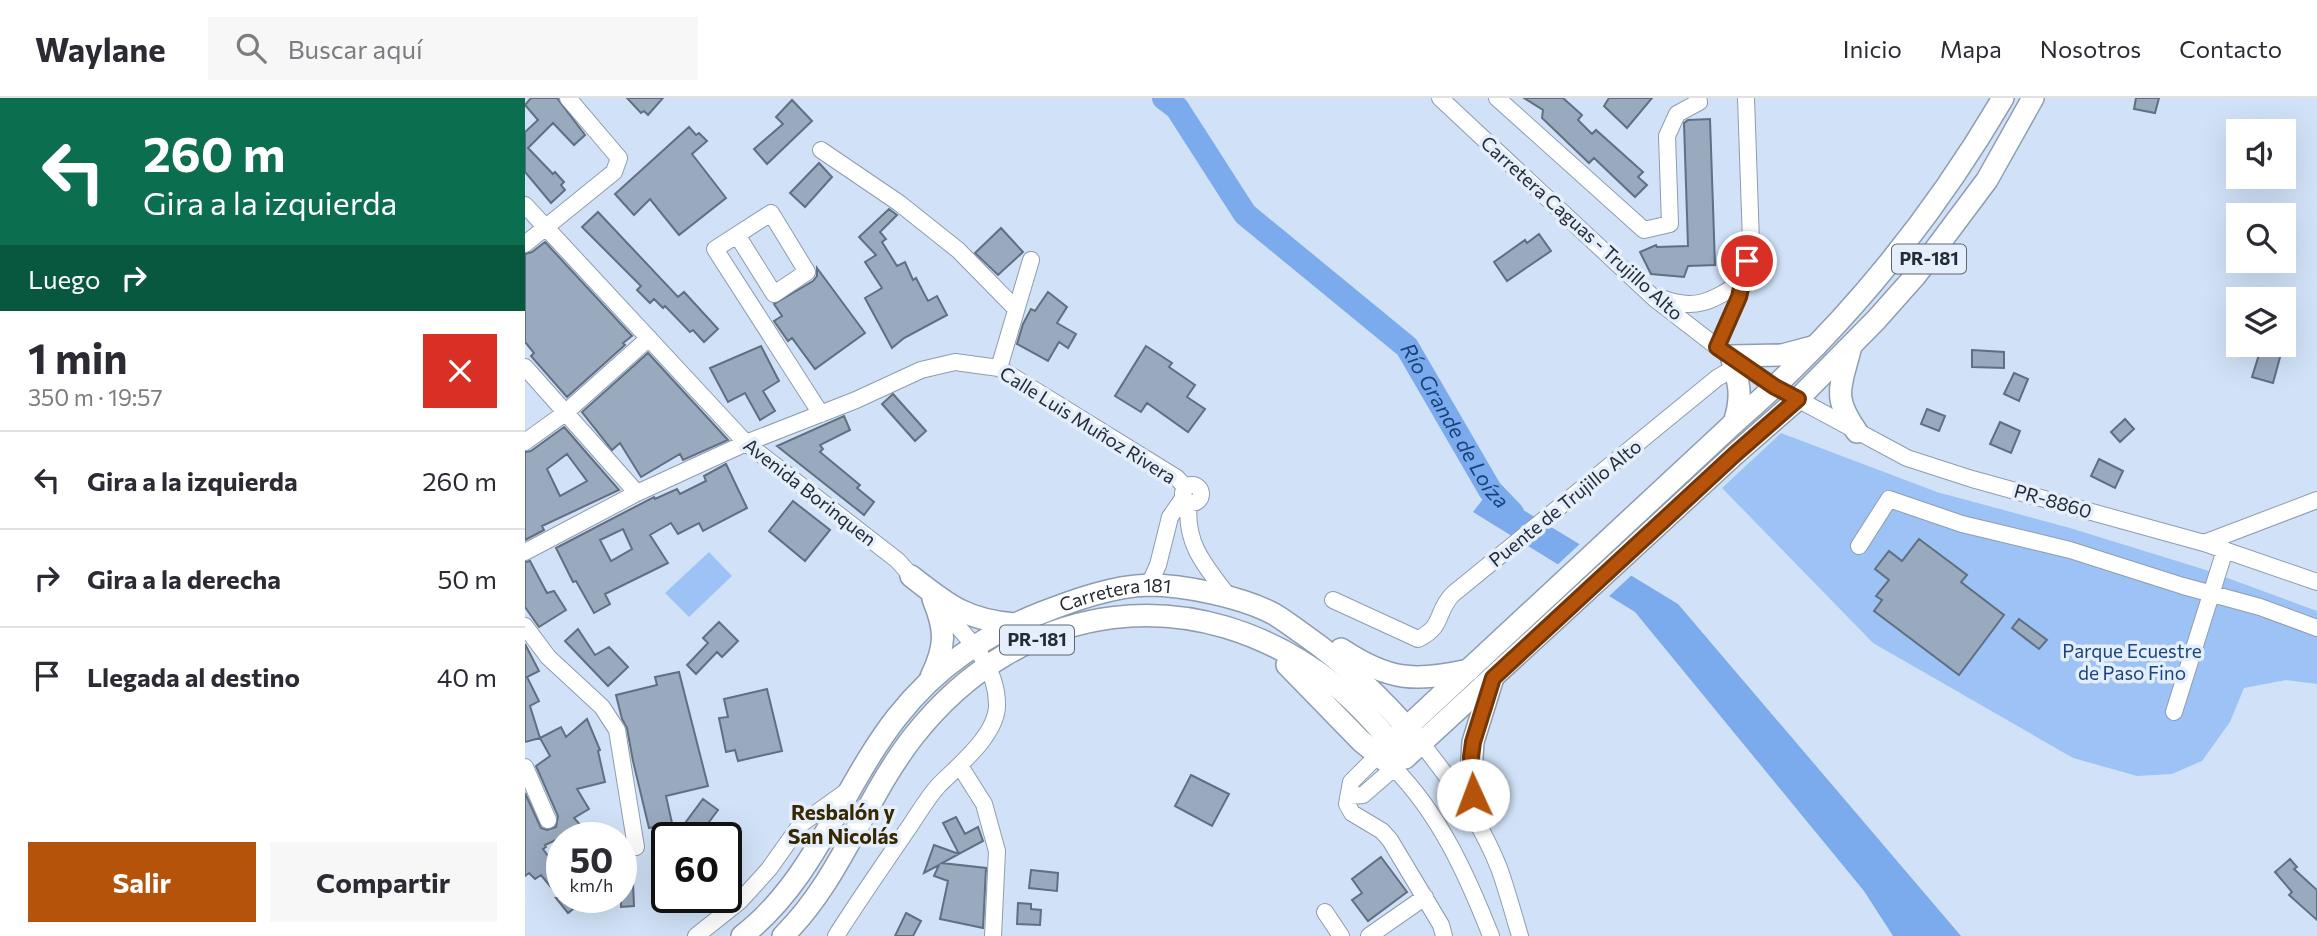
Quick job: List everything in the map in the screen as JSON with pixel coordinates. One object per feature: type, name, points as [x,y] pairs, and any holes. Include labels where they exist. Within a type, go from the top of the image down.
[{"type":"main road","name":"PR-181","points":[[1488,668],[1718,438],[1775,387],[1856,305],[1895,258],[1966,159],[2003,98]]},
{"type":"main road","name":"PR-181","points":[[1399,749],[1488,668],[1798,399],[1916,275],[1951,231],[1987,180],[2033,98]]},
{"type":"main road","points":[[1852,343],[1840,392],[1840,403],[1857,432]]},
{"type":"main road","points":[[1734,423],[1740,405],[1739,384],[1727,357],[1782,355],[1816,345]]},
{"type":"main road","points":[[911,576],[966,614],[988,622],[1014,624]]},
{"type":"main road","name":"Carretera 181","points":[[742,936],[770,912],[790,888],[896,719],[929,682],[945,666],[974,645],[1014,624],[1066,603],[1149,585],[1229,597],[1272,613],[1371,688],[1399,749]]},
{"type":"main road","points":[[929,682],[943,645],[943,622],[933,599]]},
{"type":"main road","points":[[1272,613],[1307,628],[1356,659],[1388,674],[1433,678],[1488,668],[1471,757],[1474,816]]},
{"type":"main road","name":"Carretera 181","points":[[783,936],[826,884],[895,762],[939,707],[987,666],[1011,651],[1080,622],[1132,614],[1173,617],[1205,622],[1263,642],[1361,741],[1399,749]]},
{"type":"street","points":[[525,244],[614,172],[619,158],[568,98]]},
{"type":"street","name":"Carretera Caguas - Trujillo Alto","points":[[1440,98],[1649,293],[1727,357],[1798,399]]},
{"type":"street","points":[[1497,98],[1644,230],[1670,224],[1667,136],[1677,114],[1699,102],[1698,98]]},
{"type":"street","points":[[1727,357],[1751,242],[1747,98]]},
{"type":"street","points":[[821,150],[899,203],[958,250],[1016,309]]},
{"type":"street","name":"Avenida Borinquen","points":[[525,205],[746,443],[897,560],[974,645],[987,666],[997,704],[995,720],[960,766],[937,787],[836,936]]},
{"type":"street","points":[[737,235],[774,294],[807,272],[771,213],[715,249],[821,414]]},
{"type":"street","points":[[999,368],[1031,260]]},
{"type":"street","points":[[1649,293],[1675,303],[1695,305],[1714,300],[1743,281]]},
{"type":"street","points":[[525,442],[565,413],[649,338]]},
{"type":"street","name":"Puente de Trujillo Alto","points":[[1333,600],[1418,639],[1433,632],[1441,617],[1443,605],[1717,377],[1727,357]]},
{"type":"street","name":"Calle Luis Muñoz Rivera","points":[[525,552],[637,493],[746,443],[821,414],[921,370],[955,362],[999,368],[1177,478],[1186,496]]},
{"type":"street","points":[[525,367],[637,493]]},
{"type":"street","name":"PR-8860","points":[[1798,399],[1907,458],[1972,479],[2204,543],[2317,582]]},
{"type":"street","points":[[1149,585],[1158,565],[1172,513],[1186,496]]},
{"type":"street","points":[[1186,496],[1188,530],[1198,553],[1229,597]]},
{"type":"street","points":[[1859,547],[1889,499],[1962,524],[2070,550],[2317,628]]},
{"type":"street","points":[[2204,543],[2317,500]]},
{"type":"street","points":[[2174,712],[2225,550]]},
{"type":"street","points":[[525,626],[548,657],[602,707],[617,730],[632,822]]},
{"type":"street","points":[[1399,749],[1351,782],[1347,804],[1352,813],[1382,831],[1390,840],[1441,925],[1444,936]]},
{"type":"street","points":[[1399,749],[1448,777],[1474,816],[1499,868],[1520,936]]},
{"type":"street","points":[[1399,749],[1419,796],[1457,856],[1491,936]]},
{"type":"street","points":[[960,766],[984,804],[997,851],[993,936]]},
{"type":"street","points":[[525,767],[545,813]]},
{"type":"street","points":[[696,936],[718,922],[740,901],[769,869],[801,824],[850,789]]},
{"type":"street","points":[[1369,936],[1425,897]]},
{"type":"street","points":[[1325,912],[1341,936]]},
{"type":"green space","name":"Parque Ecuestre de Paso Fino","points":[[1781,433],[1937,492],[2070,528],[2206,570],[2317,611],[2317,684],[2286,680],[2244,688],[2230,722],[2202,761],[2172,774],[2137,776],[2073,758],[1873,643],[1722,488]]},
{"type":"green space","points":[[709,552],[732,576],[689,617],[665,593]]},
{"type":"shaded area","points":[[1490,490],[1678,604],[1961,936],[1893,936],[1864,891],[1635,612],[1473,512]]},
{"type":"pier","points":[[1582,542],[1634,573],[1606,599],[1555,567]]},
{"type":"building","points":[[531,98],[557,98],[585,135],[574,145],[553,123],[528,148],[564,182],[561,185],[565,190],[551,203],[525,172],[525,132],[538,120],[525,105]]},
{"type":"building","points":[[627,98],[663,98],[648,115],[644,111],[641,113]]},
{"type":"building","points":[[1524,98],[1563,98],[1582,115],[1578,120],[1592,134],[1596,130],[1643,172],[1638,177],[1647,185],[1635,197],[1594,158],[1589,163],[1542,118],[1543,110]]},
{"type":"building","points":[[1609,98],[1652,98],[1627,128],[1604,106]]},
{"type":"building","points":[[2136,98],[2159,98],[2155,113],[2134,109]]},
{"type":"building","points":[[792,100],[812,121],[767,164],[754,149],[783,124],[776,117]]},
{"type":"building","points":[[1710,119],[1715,265],[1688,266],[1684,277],[1651,274],[1640,252],[1656,245],[1688,246],[1684,123],[1688,120]]},
{"type":"building","points":[[689,127],[707,141],[692,154],[726,198],[679,235],[650,199],[634,215],[615,194]]},
{"type":"building","points":[[819,163],[832,177],[805,207],[790,193]]},
{"type":"building","points":[[889,209],[897,215],[880,232],[886,239],[882,242],[897,266],[905,262],[913,280],[916,278],[928,301],[937,296],[947,315],[904,338],[892,348],[865,298],[882,288],[865,262],[876,255],[859,237]]},
{"type":"building","points":[[598,212],[678,297],[684,292],[718,329],[704,342],[693,330],[690,332],[665,306],[663,308],[654,299],[650,303],[637,290],[641,286],[582,227]]},
{"type":"building","points":[[1001,228],[1023,252],[998,275],[975,253]]},
{"type":"building","points":[[1539,234],[1551,251],[1507,281],[1494,262],[1525,240],[1527,243]]},
{"type":"building","points":[[545,242],[632,336],[567,397],[531,356],[534,353],[525,342],[525,254]]},
{"type":"building","points":[[817,268],[865,333],[815,369],[792,338],[788,341],[774,321],[782,316],[774,304],[813,281],[817,276]]},
{"type":"building","points":[[1048,292],[1067,307],[1057,323],[1076,334],[1068,348],[1059,342],[1048,361],[1017,344],[1031,309],[1035,311]]},
{"type":"building","points":[[761,346],[779,381],[763,391],[775,411],[760,420],[745,393],[728,402],[710,368]]},
{"type":"building","points":[[1146,346],[1172,363],[1169,367],[1195,385],[1187,397],[1205,409],[1188,432],[1147,403],[1141,412],[1115,396]]},
{"type":"building","points":[[1972,350],[2004,352],[2004,368],[1972,367]]},
{"type":"building","points":[[648,353],[728,440],[683,460],[680,454],[641,477],[620,443],[612,450],[582,412]]},
{"type":"building","points":[[2258,357],[2280,357],[2273,383],[2252,377]]},
{"type":"building","points":[[2014,373],[2028,379],[2019,401],[2004,394]]},
{"type":"building","points":[[893,394],[926,431],[915,441],[882,404]]},
{"type":"building","points":[[1927,409],[1945,416],[1939,431],[1921,424]]},
{"type":"building","points":[[844,416],[850,430],[820,445],[823,449],[820,452],[860,485],[857,488],[874,502],[864,515],[777,446]]},
{"type":"building","points":[[2125,419],[2134,429],[2120,442],[2111,432]]},
{"type":"building","points":[[2000,422],[2020,431],[2011,453],[1990,444]]},
{"type":"building","points":[[564,427],[619,490],[542,526],[544,530],[525,540],[525,452],[531,451]],"holes":[[[567,454],[587,481],[560,496],[547,469]]]},
{"type":"building","points":[[2099,459],[2123,471],[2115,488],[2091,476]]},
{"type":"building","points":[[726,464],[747,508],[703,531],[699,523],[678,534],[671,523],[650,535],[668,563],[605,594],[610,604],[594,613],[576,581],[573,582],[556,548],[654,497],[655,499],[677,489],[680,494],[706,481],[704,476]],"holes":[[[623,529],[632,549],[611,561],[600,540]]]},
{"type":"building","points":[[793,501],[830,530],[805,561],[769,531]]},
{"type":"building","points":[[1919,539],[1967,575],[1961,582],[2004,615],[1959,675],[1874,611],[1882,600],[1876,596],[1889,580],[1875,569],[1889,551],[1902,561]]},
{"type":"building","points":[[530,561],[547,593],[554,591],[566,610],[539,627],[525,607],[525,562]]},
{"type":"building","points":[[2019,619],[2047,640],[2039,649],[2012,628]]},
{"type":"building","points":[[719,622],[738,641],[722,657],[717,652],[696,674],[687,665],[708,643],[703,638]]},
{"type":"building","points":[[578,629],[595,655],[609,647],[628,667],[608,686],[565,641]]},
{"type":"building","points":[[525,644],[539,671],[527,677],[539,701],[530,706],[540,738],[525,742]]},
{"type":"building","points":[[679,672],[708,786],[666,796],[672,822],[651,822],[649,828],[627,728],[616,695],[657,685],[655,677]]},
{"type":"building","points":[[767,689],[782,751],[738,761],[735,750],[726,752],[719,718],[728,717],[724,699]]},
{"type":"building","points":[[587,719],[600,750],[598,751],[605,782],[577,789],[589,809],[574,818],[578,822],[557,822],[558,816],[536,766],[550,756],[540,738],[561,727],[566,737]]},
{"type":"building","points":[[1191,775],[1229,794],[1212,826],[1175,806]]},
{"type":"building","points":[[525,793],[541,828],[546,830],[546,847],[543,849],[546,853],[546,881],[541,875],[535,879],[529,873],[525,876]]},
{"type":"building","points":[[703,799],[718,810],[709,822],[686,822]]},
{"type":"building","points":[[956,817],[965,834],[978,827],[983,841],[959,854],[943,823]]},
{"type":"building","points":[[934,845],[959,854],[942,863],[986,868],[983,928],[940,919],[948,881],[934,876],[939,865],[924,873]]},
{"type":"building","points":[[1381,857],[1407,892],[1368,921],[1352,900],[1362,893],[1352,879]]},
{"type":"building","points":[[2290,859],[2297,867],[2294,869],[2317,890],[2317,920],[2289,895],[2292,892],[2275,872]]},
{"type":"building","points":[[1031,870],[1058,873],[1057,891],[1029,888]]},
{"type":"building","points":[[1018,903],[1031,904],[1031,909],[1041,910],[1040,925],[1017,924]]},
{"type":"building","points":[[906,913],[921,921],[913,936],[895,936]]},
{"type":"waterway","name":"Río Grande de Loíza","points":[[1164,98],[1177,108],[1245,214],[1407,347],[1490,490],[1512,513]]},
{"type":"district","name":"Resbalón y San Nicolás","points":[[843,825]]},
{"type":"route","points":[[1473,795],[1473,742],[1493,678],[1798,399],[1775,387],[1717,347],[1739,297],[1747,261]]}]
